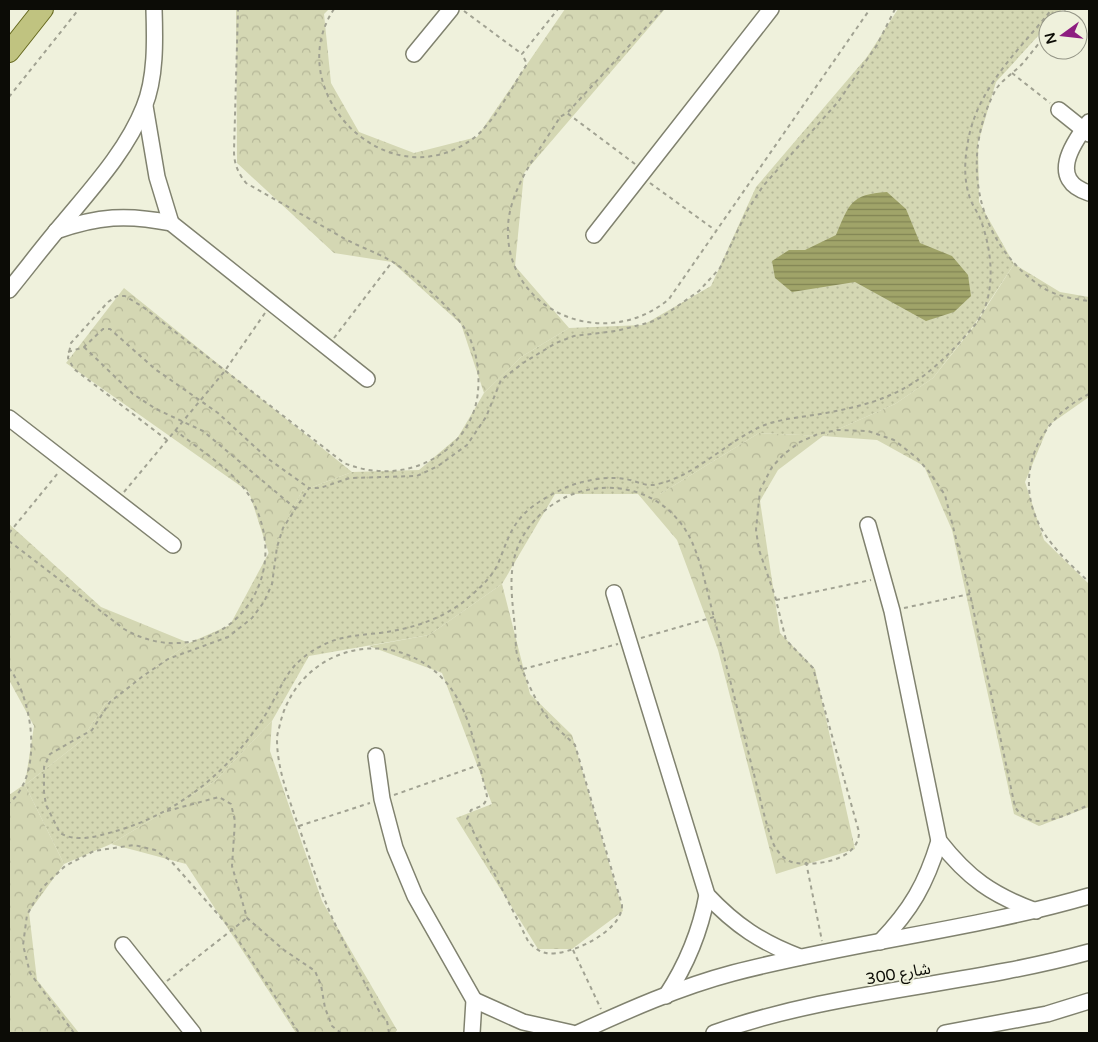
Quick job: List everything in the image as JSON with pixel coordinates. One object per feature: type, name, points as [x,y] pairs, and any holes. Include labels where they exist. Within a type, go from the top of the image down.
[{"type":"main road","points":[[9,52],[42,9]]},
{"type":"street","points":[[154,9],[154,52],[145,106],[155,169],[171,223]]},
{"type":"street","points":[[414,54],[451,9]]},
{"type":"street","points":[[594,235],[771,9]]},
{"type":"street","points":[[9,290],[114,159],[145,106]]},
{"type":"street","points":[[1059,110],[1087,129],[1070,148],[1066,163],[1069,178],[1080,190],[1089,193]]},
{"type":"street","points":[[56,231],[84,221],[112,216],[142,217],[171,223],[368,379]]},
{"type":"street","points":[[9,418],[174,545]]},
{"type":"street","points":[[868,525],[892,611],[939,841],[958,865],[981,885],[1008,901],[1036,912]]},
{"type":"street","points":[[614,593],[707,895],[726,916],[749,934],[774,947],[800,957]]},
{"type":"street","points":[[376,756],[382,799],[395,848],[415,896],[474,1000],[472,1033]]},
{"type":"street","points":[[880,942],[901,921],[918,896],[931,870],[939,841]]},
{"type":"street","points":[[666,996],[693,948],[707,895]]},
{"type":"street","points":[[578,1033],[666,996],[732,974],[800,957],[1036,912],[1089,896]]},
{"type":"street","points":[[123,945],[193,1033]]},
{"type":"street","name":"شارع 300","points":[[714,1033],[744,1023],[828,1003],[1039,966],[1089,952]]},
{"type":"street","points":[[474,1000],[523,1022],[572,1033]]},
{"type":"street","points":[[950,1033],[1048,1014],[1089,1001]]},
{"type":"path","points":[[9,97],[79,9]]},
{"type":"path","points":[[334,9],[326,26],[321,48],[326,90],[336,109],[349,126],[374,146],[392,154],[428,156],[446,152],[471,140],[481,132],[527,64],[522,54],[462,9]]},
{"type":"path","points":[[522,54],[558,9]]},
{"type":"path","points":[[663,9],[567,113],[560,117],[518,188],[509,216],[509,244],[514,263],[523,280],[543,302],[570,319],[588,324],[608,325],[636,319],[653,311],[668,298],[870,9]]},
{"type":"path","points":[[68,352],[84,347],[103,328],[108,328],[155,369],[200,399],[235,427],[267,458],[310,488],[320,488],[350,478],[416,476],[438,466],[466,445],[489,412],[501,380],[523,363],[556,343],[574,336],[622,330],[651,322],[662,317],[699,291],[720,268],[747,211],[763,186],[773,172],[838,102],[877,45],[895,9]]},
{"type":"path","points":[[310,488],[287,520],[279,538],[268,593],[252,618],[228,637],[168,660],[143,676],[110,702],[92,730],[81,739],[58,748],[45,762],[43,779],[46,805],[55,827],[66,837],[82,838],[116,831],[162,812],[192,795],[216,776],[259,724],[281,682],[301,658],[319,646],[339,638],[420,625],[450,610],[472,594],[490,576],[497,565],[503,546],[524,514],[552,495],[571,486],[600,479],[629,479],[654,485],[680,477],[695,469],[733,441],[762,426],[777,420],[828,412],[878,399],[906,389],[934,368],[983,315],[990,287],[989,261],[984,233],[980,219],[969,196],[967,184],[967,146],[973,120],[991,84],[1052,9]]},
{"type":"path","points":[[1038,43],[995,90],[981,133],[977,171],[982,205],[996,238],[1010,258],[1026,274],[1043,288],[1089,301]]},
{"type":"path","points":[[1012,73],[1059,110]]},
{"type":"path","points":[[567,113],[715,230]]},
{"type":"path","points":[[327,347],[392,262]]},
{"type":"path","points":[[117,501],[176,430],[181,421],[224,372],[272,303]]},
{"type":"path","points":[[84,347],[133,394],[156,409],[213,438],[295,508]]},
{"type":"path","points":[[1089,394],[1074,403],[1043,433],[1030,461],[1028,481],[1031,503],[1040,527],[1055,548],[1089,582]]},
{"type":"path","points":[[389,1033],[387,1021],[380,1013],[322,894],[279,762],[277,736],[288,699],[305,676],[330,659],[363,649],[394,650],[425,663],[445,681],[458,699],[467,719],[487,802],[483,806],[471,810],[467,819],[529,943],[547,953],[572,949],[613,927],[621,916],[622,905],[575,746],[557,731],[543,711],[518,657],[511,577],[518,547],[534,520],[551,506],[576,493],[604,487],[632,489],[664,507],[687,533],[694,546],[711,606],[771,838],[783,856],[796,863],[816,862],[849,853],[857,845],[859,832],[814,668],[786,640],[776,600],[759,550],[756,530],[758,500],[763,482],[777,460],[800,442],[818,434],[848,429],[868,431],[894,440],[910,451],[930,473],[945,496],[970,594],[1015,807],[1030,820],[1047,822],[1089,806]]},
{"type":"path","points":[[9,541],[124,629],[135,635],[152,641],[179,642],[198,639],[224,628],[246,610],[260,585],[265,557],[261,524],[253,503],[237,480],[176,430]]},
{"type":"path","points":[[9,533],[66,462]]},
{"type":"path","points":[[776,600],[883,578]]},
{"type":"path","points":[[892,611],[970,594]]},
{"type":"path","points":[[9,668],[22,691],[32,740],[27,770],[19,790],[9,803]]},
{"type":"path","points":[[162,812],[219,797],[231,804],[235,821],[232,866],[247,918],[284,950],[315,972],[322,985],[325,1008],[332,1026],[341,1033]]},
{"type":"path","points":[[74,1033],[30,973],[23,945],[24,925],[31,906],[48,880],[65,866],[84,855],[105,848],[134,845],[148,848],[171,861],[231,929],[299,1033]]},
{"type":"path","points":[[806,862],[824,953]]},
{"type":"path","points":[[158,989],[247,918]]},
{"type":"path","points":[[572,949],[606,1020]]},
{"type":"green space","points":[[236,9],[329,9],[324,14],[331,83],[359,132],[414,153],[477,137],[565,9],[665,9],[524,173],[515,266],[569,328],[521,357],[484,393],[461,324],[392,262],[334,253],[237,163]]},
{"type":"green space","points":[[898,9],[1062,9],[1038,10],[1038,36],[996,82],[978,143],[979,202],[1014,264],[974,325],[933,378],[895,404],[823,436],[759,433],[660,494],[555,494],[502,584],[429,635],[309,656],[272,721],[215,781],[111,844],[64,864],[25,785],[81,741],[105,704],[189,643],[230,625],[302,491],[352,472],[419,470],[458,437],[484,393],[521,357],[569,328],[643,325],[711,286],[756,187],[867,57]]},
{"type":"green space","points":[[1014,264],[1060,292],[1089,297],[1089,397],[1049,425],[1025,482],[1044,540],[1089,584],[1089,807],[1039,826],[1014,814],[952,530],[924,466],[877,440],[823,436],[895,404],[933,378],[975,325]]},
{"type":"green space","points":[[124,288],[352,472],[302,491],[269,554],[249,492],[66,363]]},
{"type":"green space","points":[[759,433],[823,436],[778,470],[760,501],[780,633],[815,669],[855,849],[776,874],[718,650],[677,540],[638,494],[660,494]]},
{"type":"green space","points":[[9,524],[101,607],[189,643],[105,704],[81,741],[25,785],[64,864],[29,912],[37,980],[79,1033],[9,1033],[9,795],[25,784],[34,726],[9,680]]},
{"type":"green space","points":[[502,584],[530,694],[572,735],[623,911],[572,949],[538,949],[456,818],[492,804],[442,673],[369,646],[429,635]]},
{"type":"green space","points":[[272,721],[270,751],[322,901],[397,1030],[395,1033],[296,1033],[186,864],[111,844],[215,781]]},
{"type":"shaded area","points":[[887,192],[906,209],[920,243],[952,256],[968,275],[971,296],[954,312],[926,321],[855,282],[792,292],[775,278],[772,261],[789,250],[805,250],[836,235],[852,203],[865,195]]}]
